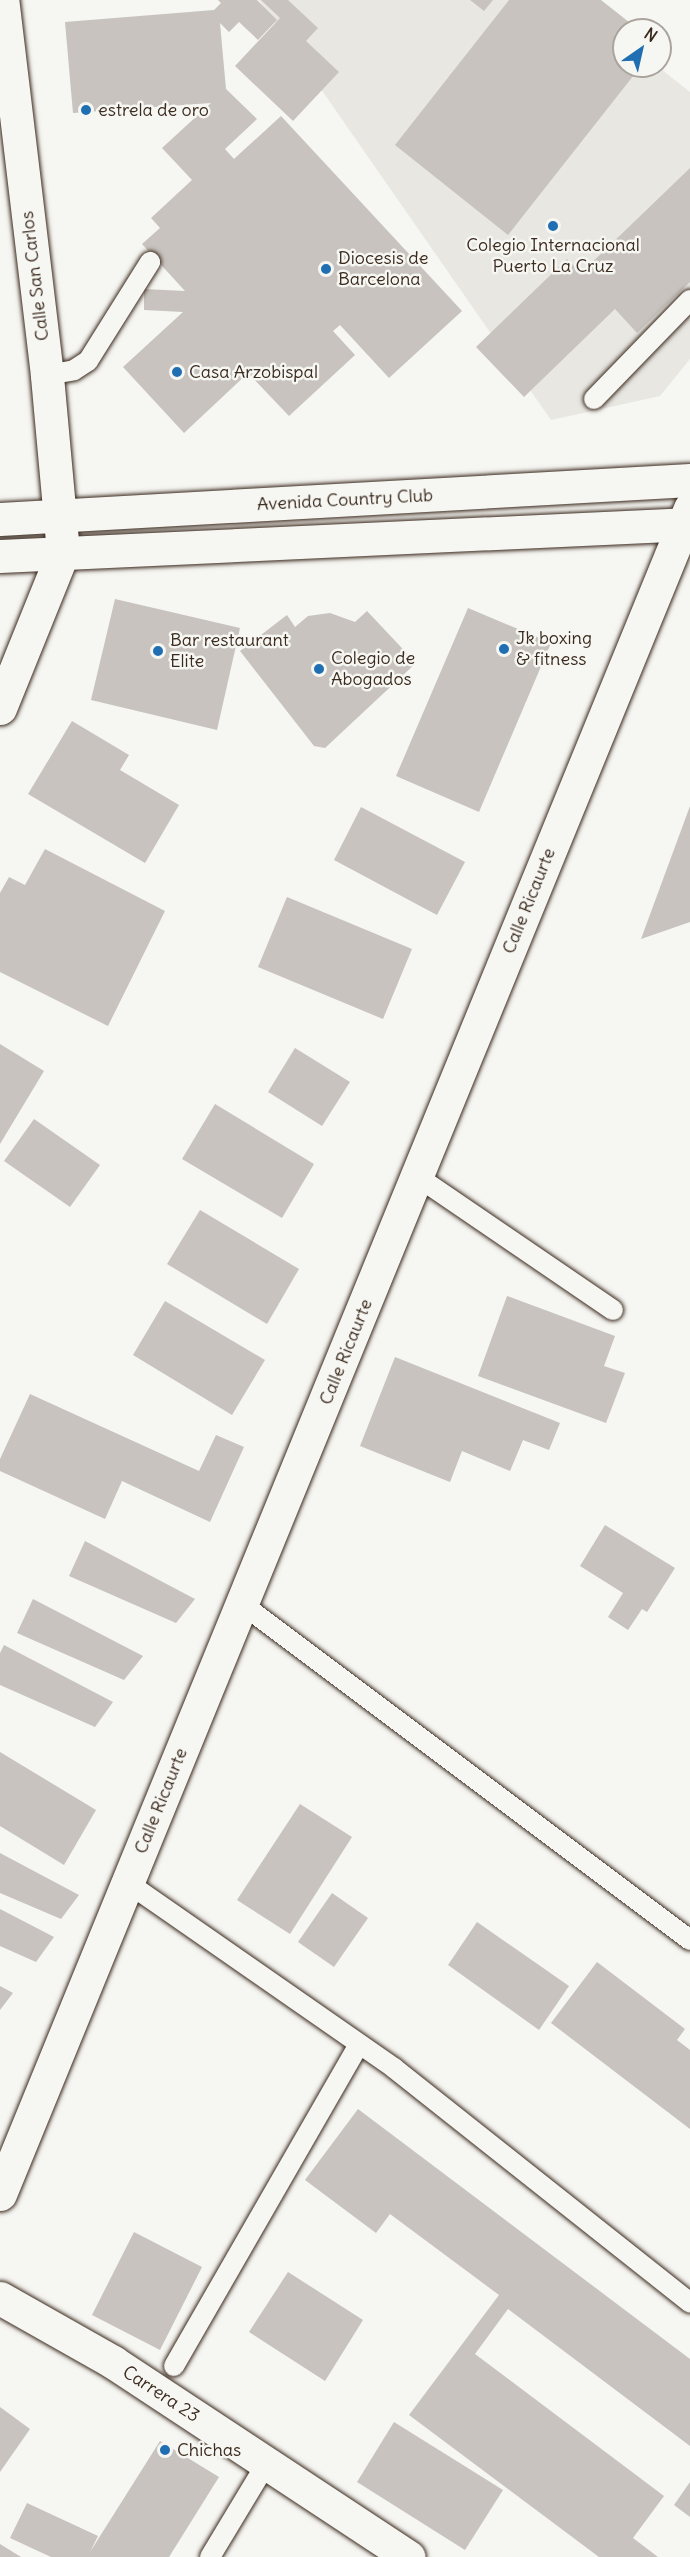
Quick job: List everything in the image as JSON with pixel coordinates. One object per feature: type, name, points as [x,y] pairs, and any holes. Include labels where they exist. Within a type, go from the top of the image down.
[{"type":"street","name":"Calle San Carlos","points":[[2,0],[4,54],[47,375],[63,552]]},
{"type":"street","name":"Avenida Country Club","points":[[0,519],[690,480]]},
{"type":"street","points":[[0,556],[688,519]]},
{"type":"street","name":"Calle Ricaurte","points":[[0,2194],[418,1177],[632,645],[688,519]]},
{"type":"street","points":[[0,708],[63,552]]},
{"type":"street","name":"Carrera 23","points":[[0,2298],[113,2362],[409,2557]]},
{"type":"lane","points":[[47,375],[74,370],[88,361],[150,262]]},
{"type":"lane","points":[[594,399],[690,300]]},
{"type":"lane","points":[[418,1177],[613,1310]]},
{"type":"lane","points":[[242,1604],[690,1940]]},
{"type":"lane","points":[[128,1882],[394,2068],[690,2303]]},
{"type":"lane","points":[[174,2366],[359,2044]]},
{"type":"lane","points":[[210,2557],[267,2464]]},
{"type":"shaded area","name":"Colegio Internacional Puerto La Cruz","points":[[259,0],[574,0],[612,50],[612,78],[672,78],[690,92],[690,359],[660,396],[551,420]]},
{"type":"building","name":"Casa Arzobispal","points":[[218,0],[257,0],[277,20],[258,40],[239,22],[229,32],[220,23],[226,89],[257,119],[225,149],[234,159],[281,116],[462,311],[389,378],[340,325],[333,331],[355,355],[289,416],[248,373],[184,433],[123,367],[183,312],[144,310],[144,289],[185,291],[142,244],[160,228],[151,218],[192,180],[162,148],[211,103],[73,113],[65,22],[214,10],[221,3]]},
{"type":"building","points":[[261,0],[288,0],[318,28],[306,41],[339,72],[293,121],[235,66],[280,18]]},
{"type":"building","points":[[470,0],[493,0],[484,11]]},
{"type":"building","points":[[509,0],[601,0],[624,18],[612,18],[612,78],[632,78],[508,235],[395,145]]},
{"type":"building","name":"Colegio Internacional Puerto La Cruz","points":[[690,168],[690,282],[637,333],[615,309],[524,397],[476,347],[567,259],[581,273]]},
{"type":"building","points":[[115,599],[240,628],[217,730],[91,700]]},
{"type":"building","points":[[468,608],[551,643],[479,812],[396,776]]},
{"type":"building","points":[[367,611],[416,663],[325,748],[314,746],[240,651],[287,615],[295,627],[308,616],[330,613],[355,622]]},
{"type":"building","points":[[72,721],[129,755],[120,770],[179,805],[145,863],[28,794]]},
{"type":"building","points":[[690,806],[690,922],[641,939]]},
{"type":"building","points":[[361,807],[465,862],[437,915],[334,860]]},
{"type":"building","points":[[45,849],[165,911],[108,1026],[0,972],[0,893],[9,877],[25,885]]},
{"type":"building","points":[[287,897],[412,949],[383,1019],[258,967]]},
{"type":"building","points":[[0,1044],[44,1071],[0,1144]]},
{"type":"building","points":[[295,1048],[350,1082],[322,1126],[268,1092]]},
{"type":"building","points":[[215,1104],[314,1164],[282,1218],[182,1159]]},
{"type":"building","points":[[34,1119],[100,1165],[70,1207],[4,1161]]},
{"type":"building","points":[[200,1210],[299,1269],[267,1324],[167,1264]]},
{"type":"building","points":[[507,1296],[615,1336],[604,1366],[625,1373],[606,1423],[478,1376]]},
{"type":"building","points":[[165,1301],[265,1360],[232,1415],[133,1355]]},
{"type":"building","points":[[395,1357],[560,1423],[549,1450],[523,1440],[510,1471],[462,1451],[450,1482],[360,1446]]},
{"type":"building","points":[[30,1394],[199,1471],[216,1435],[244,1447],[210,1522],[122,1481],[105,1519],[0,1471],[0,1459]]},
{"type":"building","points":[[605,1525],[675,1568],[647,1612],[642,1609],[628,1630],[608,1617],[623,1593],[580,1566]]},
{"type":"building","points":[[85,1541],[195,1599],[176,1623],[69,1576]]},
{"type":"building","points":[[33,1599],[143,1656],[124,1680],[17,1633]]},
{"type":"building","points":[[4,1645],[113,1702],[95,1727],[0,1685],[0,1653]]},
{"type":"building","points":[[0,1752],[96,1810],[64,1865],[0,1826]]},
{"type":"building","points":[[300,1804],[352,1837],[290,1934],[237,1900]]},
{"type":"building","points":[[0,1853],[79,1895],[61,1919],[0,1893]]},
{"type":"building","points":[[332,1893],[368,1918],[334,1967],[298,1942]]},
{"type":"building","points":[[0,1909],[54,1937],[36,1962],[0,1946]]},
{"type":"building","points":[[477,1922],[569,1986],[539,2030],[448,1965]]},
{"type":"building","points":[[597,1962],[685,2029],[677,2040],[690,2050],[690,2129],[551,2023]]},
{"type":"building","points":[[0,1986],[13,1993],[0,2010]]},
{"type":"building","points":[[358,2109],[690,2359],[690,2446],[508,2309],[475,2354],[664,2496],[633,2538],[658,2557],[599,2557],[409,2415],[499,2295],[390,2214],[376,2233],[305,2180]]},
{"type":"building","points":[[134,2232],[202,2267],[160,2350],[92,2315]]},
{"type":"building","points":[[288,2272],[363,2320],[325,2381],[249,2332]]},
{"type":"building","points":[[0,2407],[30,2429],[0,2472]]},
{"type":"building","points":[[394,2422],[503,2490],[465,2550],[357,2482]]},
{"type":"building","points":[[160,2441],[219,2477],[169,2557],[51,2557],[10,2538],[27,2503],[98,2536],[90,2552]]},
{"type":"building","points":[[690,2482],[690,2517],[674,2505]]},
{"type":"building","points":[[0,2544],[21,2557],[0,2557]]},
{"type":"place","name":"estrela de oro","points":[[86,110]]},
{"type":"place","name":"Colegio Internacional Puerto La Cruz","points":[[553,226]]},
{"type":"place","name":"Diocesis de Barcelona","points":[[326,269]]},
{"type":"place","name":"Casa Arzobispal","points":[[177,372]]},
{"type":"place","name":"Jk boxing & fitness","points":[[504,649]]},
{"type":"place","name":"Bar restaurant Elite","points":[[158,651]]},
{"type":"place","name":"Colegio de Abogados","points":[[319,669]]},
{"type":"place","name":"Chichas","points":[[165,2450]]}]
